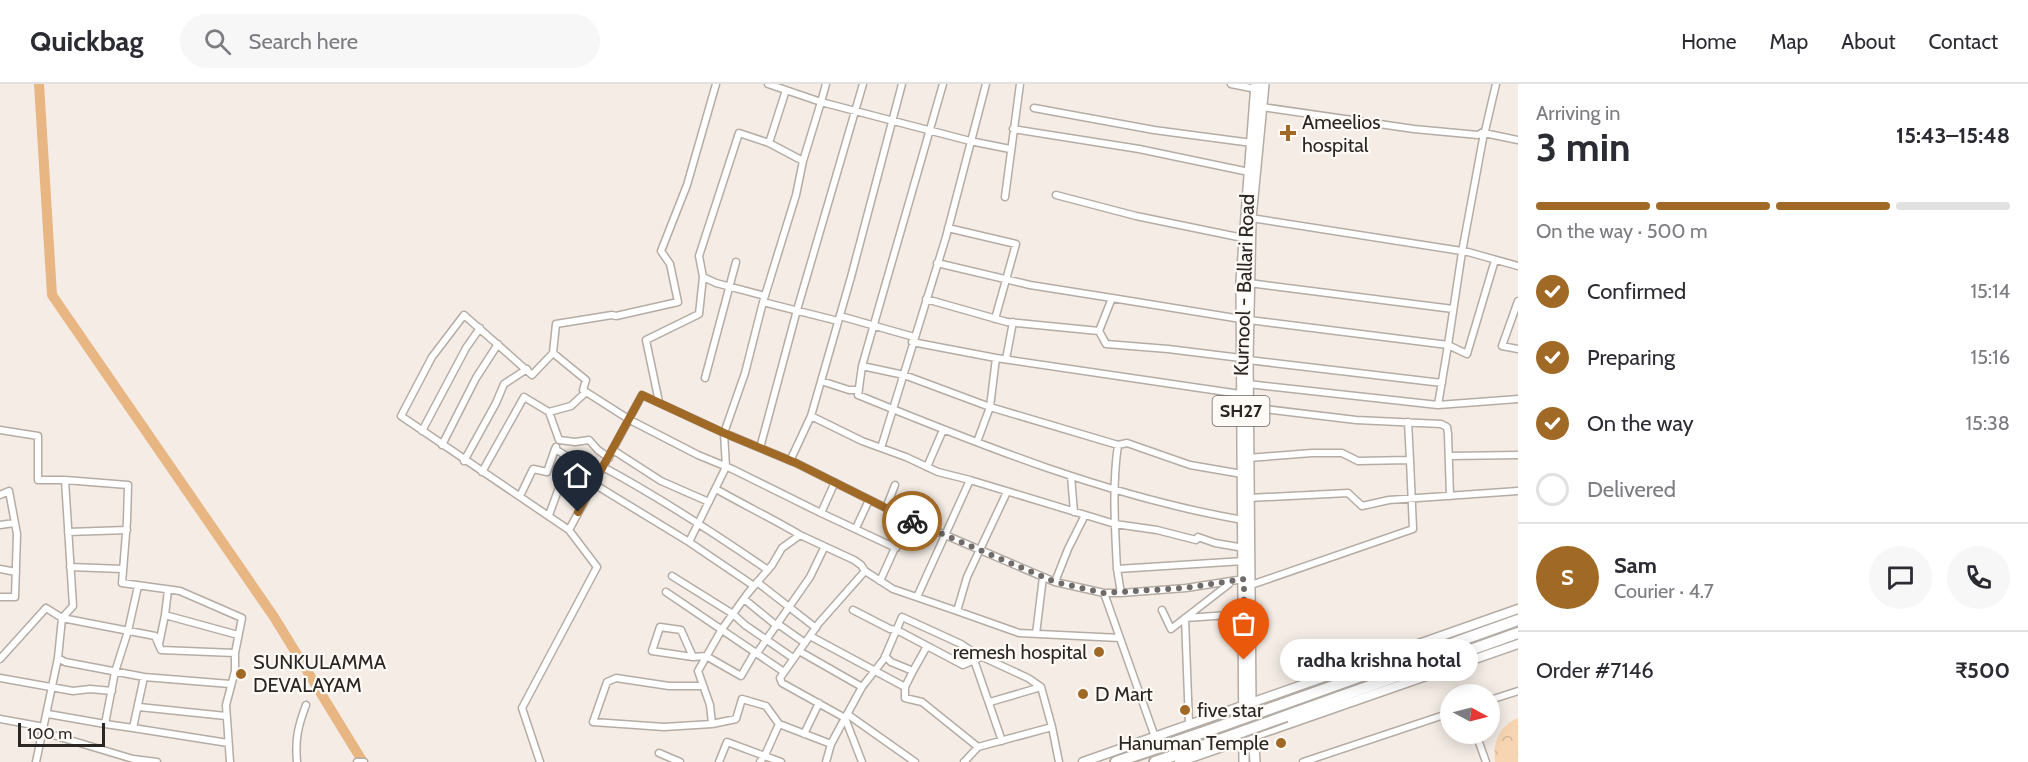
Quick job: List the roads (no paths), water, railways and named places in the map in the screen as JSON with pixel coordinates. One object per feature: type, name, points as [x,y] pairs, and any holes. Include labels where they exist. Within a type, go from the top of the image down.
[{"type":"highway","points":[[1116,762],[1518,620]]},
{"type":"highway","points":[[1155,762],[1518,633]]},
{"type":"main road","name":"Kurnool - Ballari Road","points":[[1245,320],[1250,283],[1251,218],[1262,107],[1259,86]]},
{"type":"main road","name":"Kurnool - Ballari Road","points":[[1248,705],[1248,384],[1245,359],[1243,238],[1259,86]]},
{"type":"main road","name":"Kurnool - Ballari Road","points":[[1245,359],[1240,394],[1244,561],[1247,582],[1244,614],[1249,737]]},
{"type":"main road","name":"SH27","points":[[1244,762],[1249,737]]},
{"type":"main road","name":"SH27","points":[[1249,737],[1256,762]]},
{"type":"street","points":[[540,762],[522,708],[597,567],[569,530],[400,416],[432,357],[464,315],[532,375],[553,353],[556,324],[616,316],[678,302],[670,264],[661,251],[687,185],[716,84]]},
{"type":"street","points":[[768,84],[821,102],[930,131],[1010,148]]},
{"type":"street","points":[[689,542],[726,467],[724,433],[745,373],[826,84]]},
{"type":"street","points":[[760,448],[797,310],[863,84]]},
{"type":"street","points":[[790,461],[811,416],[902,84]]},
{"type":"street","points":[[943,84],[862,366],[858,395],[943,430],[1116,492],[1194,512],[1243,520]]},
{"type":"street","points":[[881,448],[938,263],[986,84]]},
{"type":"street","points":[[1005,197],[1020,84]]},
{"type":"street","points":[[1232,84],[1259,86]]},
{"type":"street","points":[[1438,405],[1462,252],[1484,134],[1496,84]]},
{"type":"street","points":[[769,143],[786,90]]},
{"type":"street","points":[[1262,107],[1414,129],[1484,134],[1518,140]]},
{"type":"street","points":[[1034,108],[1154,130],[1252,142]]},
{"type":"street","points":[[1013,129],[1139,149],[1249,172]]},
{"type":"street","points":[[659,402],[646,340],[699,314],[703,277],[699,256],[739,133],[769,143],[803,161]]},
{"type":"street","points":[[1056,195],[1136,216],[1243,238]]},
{"type":"street","points":[[1251,218],[1462,252],[1518,266]]},
{"type":"street","points":[[948,228],[1016,244],[995,319]]},
{"type":"street","points":[[938,263],[1006,279],[1245,320],[1448,345],[1467,354],[1495,260]]},
{"type":"street","points":[[705,378],[736,262]]},
{"type":"street","points":[[703,277],[797,310],[875,326],[913,340],[996,358],[1240,394]]},
{"type":"street","points":[[1250,283],[1453,309]]},
{"type":"street","points":[[1098,330],[1112,298]]},
{"type":"street","points":[[926,299],[995,319],[1098,330]]},
{"type":"street","points":[[1518,301],[1502,346],[1518,349]]},
{"type":"street","points":[[1006,359],[1013,322]]},
{"type":"street","points":[[422,432],[466,348],[480,328]]},
{"type":"street","points":[[1098,330],[1106,344],[1168,349],[1442,383]]},
{"type":"street","points":[[441,445],[476,378],[498,344]]},
{"type":"street","points":[[553,353],[586,380],[584,390],[586,392],[630,420],[698,455],[779,491],[896,548]]},
{"type":"street","points":[[977,442],[990,407],[996,358]]},
{"type":"street","points":[[862,366],[904,375],[990,407],[1118,444],[1127,443],[1190,465],[1242,474]]},
{"type":"street","points":[[464,460],[504,384],[527,369]]},
{"type":"street","points":[[820,381],[849,390],[859,390]]},
{"type":"street","points":[[1248,384],[1438,405],[1518,399]]},
{"type":"street","points":[[549,412],[571,406],[586,392]]},
{"type":"street","points":[[569,530],[642,395],[790,461],[908,519],[1055,582],[1104,593],[1185,588],[1232,581],[1247,582],[1413,529],[1408,422]]},
{"type":"street","points":[[482,472],[524,397],[549,412],[559,440],[547,472],[533,469],[520,496]]},
{"type":"street","points":[[1248,406],[1356,420],[1441,424],[1447,427],[1450,496]]},
{"type":"street","points":[[811,416],[862,441],[938,472],[1114,524],[1157,530],[1196,540],[1198,537],[1215,543],[1244,548]]},
{"type":"street","points":[[0,430],[38,436],[38,480],[128,485],[122,583],[180,591],[242,618],[226,716],[230,762]]},
{"type":"street","points":[[927,467],[943,430]]},
{"type":"street","points":[[559,440],[575,442],[590,440],[609,458]]},
{"type":"street","points":[[1118,444],[1114,524],[1121,592]]},
{"type":"street","points":[[555,448],[598,476]]},
{"type":"street","points":[[613,450],[661,481],[709,502]]},
{"type":"street","points":[[1248,458],[1342,453],[1358,461],[1410,460]]},
{"type":"street","points":[[1449,456],[1518,455]]},
{"type":"street","points":[[603,467],[700,523],[768,570]]},
{"type":"street","points":[[1071,476],[1074,512]]},
{"type":"street","points":[[38,762],[58,658],[62,618],[73,606],[65,480]]},
{"type":"street","points":[[917,597],[970,480]]},
{"type":"street","points":[[821,513],[835,482]]},
{"type":"street","points":[[594,484],[756,584],[816,628]]},
{"type":"street","points":[[549,515],[560,485],[588,494]]},
{"type":"street","points":[[886,508],[895,485]]},
{"type":"street","points":[[716,489],[824,548],[854,560],[865,571],[893,589],[1019,633],[1120,638]]},
{"type":"street","points":[[0,495],[9,491],[17,534],[15,597],[0,597]]},
{"type":"street","points":[[1249,498],[1348,493],[1362,506],[1389,500],[1518,491]]},
{"type":"street","points":[[957,611],[968,578],[1007,492]]},
{"type":"street","points":[[856,528],[869,500]]},
{"type":"street","points":[[1055,582],[1085,515]]},
{"type":"street","points":[[880,580],[908,519]]},
{"type":"street","points":[[0,525],[14,523]]},
{"type":"street","points":[[68,532],[126,530]]},
{"type":"street","points":[[712,724],[710,705],[698,671],[722,629],[744,598],[768,570],[782,548],[800,535]]},
{"type":"street","points":[[693,657],[681,630],[660,627],[652,651],[693,657],[706,656],[741,676],[810,577],[824,548]]},
{"type":"street","points":[[1117,569],[1244,561]]},
{"type":"street","points":[[70,567],[123,570]]},
{"type":"street","points":[[0,569],[16,572]]},
{"type":"street","points":[[865,571],[816,628],[780,678],[782,682],[846,716],[915,762]]},
{"type":"street","points":[[672,576],[733,614],[793,658]]},
{"type":"street","points":[[1036,634],[1043,577]]},
{"type":"street","points":[[1162,610],[1171,629],[1232,581]]},
{"type":"street","points":[[105,724],[115,672],[128,631],[138,586]]},
{"type":"street","points":[[158,645],[168,590]]},
{"type":"street","points":[[666,592],[784,672]]},
{"type":"street","points":[[1104,593],[1155,737]]},
{"type":"street","points":[[744,598],[777,625],[805,643]]},
{"type":"street","points":[[0,659],[46,608],[62,618],[155,636],[161,650],[235,653]]},
{"type":"street","points":[[1083,762],[1518,609]]},
{"type":"street","points":[[853,610],[963,665],[977,657]]},
{"type":"street","points":[[1185,618],[1244,614]]},
{"type":"street","points":[[165,615],[238,635]]},
{"type":"street","points":[[826,762],[831,744],[862,687],[885,656],[902,617],[962,644],[977,657],[1028,678],[1041,687],[1059,762]]},
{"type":"street","points":[[1185,618],[1189,724]]},
{"type":"street","points":[[810,636],[905,687]]},
{"type":"street","points":[[1179,762],[1518,644]]},
{"type":"street","points":[[927,646],[905,687],[905,698],[922,702],[978,747]]},
{"type":"street","points":[[799,651],[862,687]]},
{"type":"street","points":[[885,656],[891,662],[913,670]]},
{"type":"street","points":[[977,657],[1002,741]]},
{"type":"street","points":[[58,658],[65,662],[144,677],[230,684]]},
{"type":"street","points":[[133,728],[144,677]]},
{"type":"street","points":[[0,678],[80,692],[90,689],[112,691]]},
{"type":"street","points":[[703,686],[669,686],[616,678],[607,682],[593,722],[664,727],[712,724],[736,719],[742,699],[766,706],[779,724],[831,744]]},
{"type":"street","points":[[990,702],[1041,687]]},
{"type":"street","points":[[1500,697],[1518,691]]},
{"type":"street","points":[[804,734],[819,703]]},
{"type":"street","points":[[297,762],[295,740],[306,705]]},
{"type":"street","points":[[138,707],[226,716]]},
{"type":"street","points":[[48,714],[228,743]]},
{"type":"street","points":[[846,716],[862,762]]},
{"type":"street","points":[[1303,762],[1440,716]]},
{"type":"street","points":[[0,719],[43,729],[133,759],[157,762]]},
{"type":"street","points":[[759,762],[765,755],[779,724]]},
{"type":"street","points":[[964,762],[978,747],[1052,727]]},
{"type":"street","points":[[719,762],[727,742],[781,762]]},
{"type":"street","points":[[1480,744],[1486,762]]},
{"type":"street","points":[[659,753],[680,762]]},
{"type":"street","points":[[1332,754],[1335,762]]},
{"type":"street","points":[[357,762],[364,762]]},
{"type":"waterway","points":[[39,84],[52,295],[274,617],[363,762]]},
{"type":"place","name":"Ameelios hospital","points":[[1288,133]]},
{"type":"place","name":"remesh hospital","points":[[1099,652]]},
{"type":"place","name":"radha krishna hotal","points":[[1244,660]]},
{"type":"place","name":"SUNKULAMMA DEVALAYAM","points":[[241,674]]},
{"type":"place","name":"D Mart","points":[[1083,694]]},
{"type":"place","name":"five star","points":[[1185,710]]},
{"type":"place","name":"Hanuman Temple","points":[[1281,743]]}]
